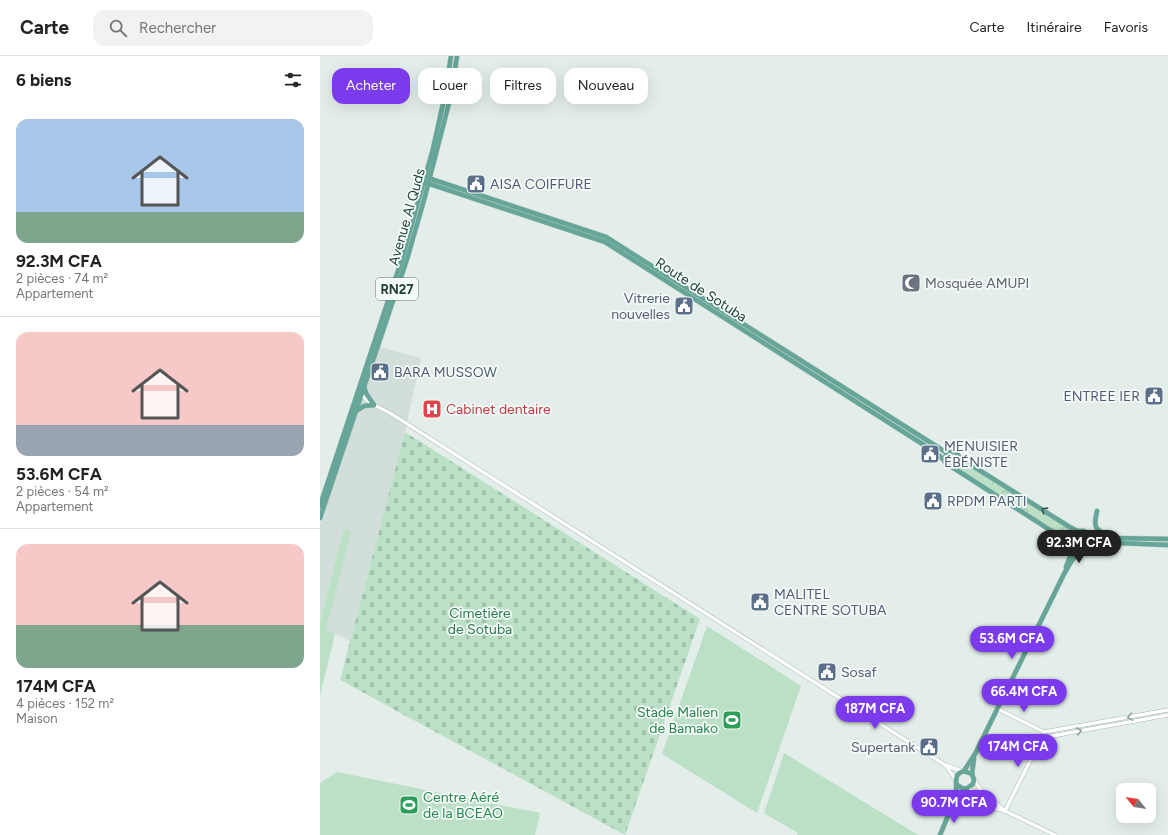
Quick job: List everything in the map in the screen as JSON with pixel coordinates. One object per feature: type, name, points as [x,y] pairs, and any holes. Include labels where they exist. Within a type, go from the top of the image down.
[{"type":"main road","name":"Avenue Al Quds","points":[[320,506],[359,394],[427,180],[445,95],[451,56]]},
{"type":"main road","name":"Avenue Al Quds","points":[[320,518],[356,411],[359,394],[364,386],[407,259],[450,95],[457,56]]},
{"type":"main road","name":"Route de Sotuba","points":[[427,180],[606,237],[947,453]]},
{"type":"main road","name":"Route de Sotuba","points":[[427,180],[605,242],[935,452],[944,460]]},
{"type":"main road","points":[[364,386],[366,395],[374,405]]},
{"type":"main road","points":[[356,411],[364,406],[374,405]]},
{"type":"main road","points":[[1084,546],[1079,547],[1064,539],[946,464],[944,460],[947,453],[956,452],[960,458],[1078,531],[1084,531],[1089,535],[1110,538],[1168,539]]},
{"type":"main road","points":[[952,467],[958,464],[960,458]]},
{"type":"main road","points":[[1097,512],[1094,524],[1095,527],[1099,532],[1110,538]]},
{"type":"main road","points":[[1065,572],[1074,544],[1073,536],[1078,531]]},
{"type":"main road","points":[[940,835],[952,807],[957,776],[963,771],[974,754],[1065,572],[1076,553],[1088,542],[1089,535]]},
{"type":"main road","points":[[1088,542],[1168,545]]},
{"type":"main road","points":[[952,807],[966,788],[973,784],[974,754]]},
{"type":"main road","points":[[963,771],[973,776]]},
{"type":"main road","points":[[957,782],[966,788]]},
{"type":"street","points":[[359,394],[374,405],[415,429],[945,765],[963,771]]},
{"type":"street","points":[[998,708],[1044,732],[1168,710]]},
{"type":"street","points":[[1041,738],[1168,715]]},
{"type":"street","points":[[1005,811],[1044,732]]},
{"type":"street","points":[[945,765],[957,782]]},
{"type":"street","points":[[973,776],[977,787],[1005,811]]},
{"type":"street","points":[[966,788],[978,794],[993,807],[1005,811],[1055,835]]},
{"type":"shaded area","points":[[380,347],[421,358],[405,432],[350,641],[326,630],[350,532],[344,529],[320,620],[320,525]]},
{"type":"green space","name":"Cimetière de Sotuba","points":[[405,432],[700,619],[625,835],[340,680]]},
{"type":"green space","points":[[964,462],[1073,531],[1070,540],[958,469],[960,463]]},
{"type":"green space","points":[[344,529],[351,532],[326,630],[335,634],[320,696],[320,621]]},
{"type":"green space","name":"Stade Malien de Bamako","points":[[707,626],[801,686],[757,813],[662,754]]},
{"type":"green space","points":[[784,753],[918,835],[797,835],[798,833],[764,813]]},
{"type":"green space","name":"Centre Aéré de la BCEAO","points":[[337,772],[540,813],[535,835],[320,835],[320,783]]},
{"type":"place","name":"AISA COIFFURE","points":[[476,184]]},
{"type":"place","name":"Mosquée AMUPI","points":[[911,283]]},
{"type":"place","name":"Vitrerie nouvelles","points":[[684,306]]},
{"type":"place","name":"BARA MUSSOW","points":[[380,372]]},
{"type":"place","name":"ENTREE IER","points":[[1154,396]]},
{"type":"place","name":"Cabinet dentaire","points":[[432,409]]},
{"type":"place","name":"MENUISIER ÉBÉNISTE","points":[[930,454]]},
{"type":"place","name":"RPDM PARTI","points":[[933,501]]},
{"type":"place","name":"MALITEL CENTRE SOTUBA","points":[[760,602]]},
{"type":"place","name":"Sosaf","points":[[827,672]]},
{"type":"place","name":"Stade Malien de Bamako","points":[[732,720]]},
{"type":"place","name":"Supertank","points":[[929,747]]},
{"type":"place","name":"Centre Aéré de la BCEAO","points":[[409,805]]}]
